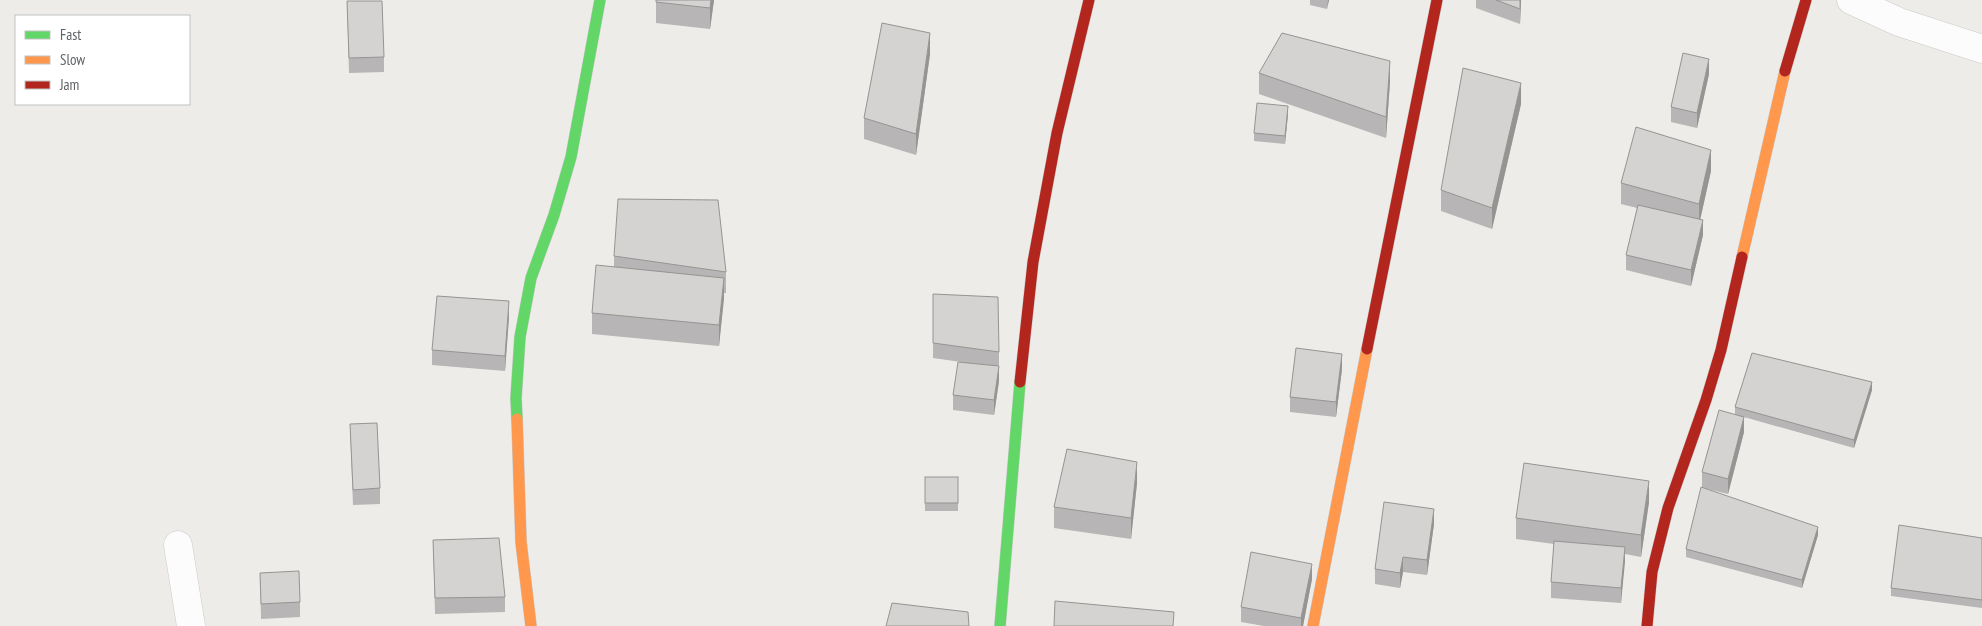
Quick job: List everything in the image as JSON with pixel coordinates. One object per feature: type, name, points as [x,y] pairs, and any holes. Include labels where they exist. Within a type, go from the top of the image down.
[{"type":"street","points":[[531,626],[521,532],[516,398],[520,337],[531,278],[554,215],[571,157],[600,0]]},
{"type":"street","points":[[1000,626],[1018,402],[1033,262],[1057,133],[1089,0]]},
{"type":"street","points":[[1313,626],[1352,417],[1437,0]]},
{"type":"street","points":[[1647,626],[1652,572],[1668,508],[1706,400],[1721,350],[1772,123],[1791,48],[1806,0]]},
{"type":"street","points":[[1851,0],[1899,22],[1982,49]]},
{"type":"street","points":[[178,545],[191,626]]},
{"type":"building","points":[[656,0],[711,0],[710,8],[656,2]]},
{"type":"building","points":[[1496,0],[1520,0],[1520,9]]},
{"type":"building","points":[[347,1],[382,1],[384,57],[349,58]]},
{"type":"building","points":[[882,23],[930,33],[916,134],[864,118]]},
{"type":"building","points":[[1282,33],[1390,61],[1386,117],[1259,73]]},
{"type":"building","points":[[1683,53],[1709,59],[1697,113],[1671,107]]},
{"type":"building","points":[[1463,68],[1521,83],[1492,208],[1441,190]]},
{"type":"building","points":[[1257,103],[1288,106],[1285,136],[1254,133]]},
{"type":"building","points":[[1636,127],[1711,150],[1699,204],[1621,183]]},
{"type":"building","points":[[618,199],[718,200],[726,272],[614,256]]},
{"type":"building","points":[[1638,205],[1703,220],[1691,270],[1626,255]]},
{"type":"building","points":[[596,265],[724,278],[719,325],[592,313]]},
{"type":"building","points":[[933,294],[998,297],[999,352],[933,343]]},
{"type":"building","points":[[437,296],[509,301],[505,356],[432,350]]},
{"type":"building","points":[[1296,348],[1342,354],[1336,402],[1290,397]]},
{"type":"building","points":[[1752,353],[1872,382],[1854,440],[1735,407]]},
{"type":"building","points":[[958,362],[999,366],[994,400],[953,395]]},
{"type":"building","points":[[1719,410],[1744,417],[1728,479],[1702,472]]},
{"type":"building","points":[[377,423],[380,488],[353,490],[350,424]]},
{"type":"building","points":[[1067,449],[1137,462],[1131,518],[1054,507]]},
{"type":"building","points":[[1524,463],[1649,481],[1641,535],[1516,518]]},
{"type":"building","points":[[925,477],[958,477],[958,503],[925,503]]},
{"type":"building","points":[[1701,487],[1818,527],[1802,580],[1686,549]]},
{"type":"building","points":[[1384,502],[1434,509],[1427,560],[1403,557],[1400,573],[1375,569]]},
{"type":"building","points":[[1899,525],[1982,538],[1982,600],[1891,588]]},
{"type":"building","points":[[499,538],[505,597],[435,598],[433,540]]},
{"type":"building","points":[[1554,541],[1625,547],[1621,588],[1551,582]]},
{"type":"building","points":[[1251,552],[1312,564],[1301,618],[1241,607]]},
{"type":"building","points":[[299,571],[300,602],[261,604],[260,573]]},
{"type":"building","points":[[1055,601],[1174,612],[1173,626],[1054,626]]},
{"type":"building","points":[[892,603],[968,612],[969,626],[886,626]]},
{"type":"traffic: fast","points":[[517,419],[516,398],[520,337],[531,278],[554,215],[571,157],[600,0]]},
{"type":"traffic: fast","points":[[1000,626],[1020,382]]},
{"type":"traffic: slow","points":[[1742,257],[1785,71]]},
{"type":"traffic: slow","points":[[1313,626],[1367,349]]},
{"type":"traffic: slow","points":[[517,419],[521,542],[531,626]]},
{"type":"traffic: jam","points":[[1020,382],[1033,262],[1057,133],[1089,0]]},
{"type":"traffic: jam","points":[[1367,349],[1437,0]]},
{"type":"traffic: jam","points":[[1785,71],[1806,0]]},
{"type":"traffic: jam","points":[[1647,626],[1652,572],[1668,508],[1706,400],[1721,350],[1742,257]]}]
